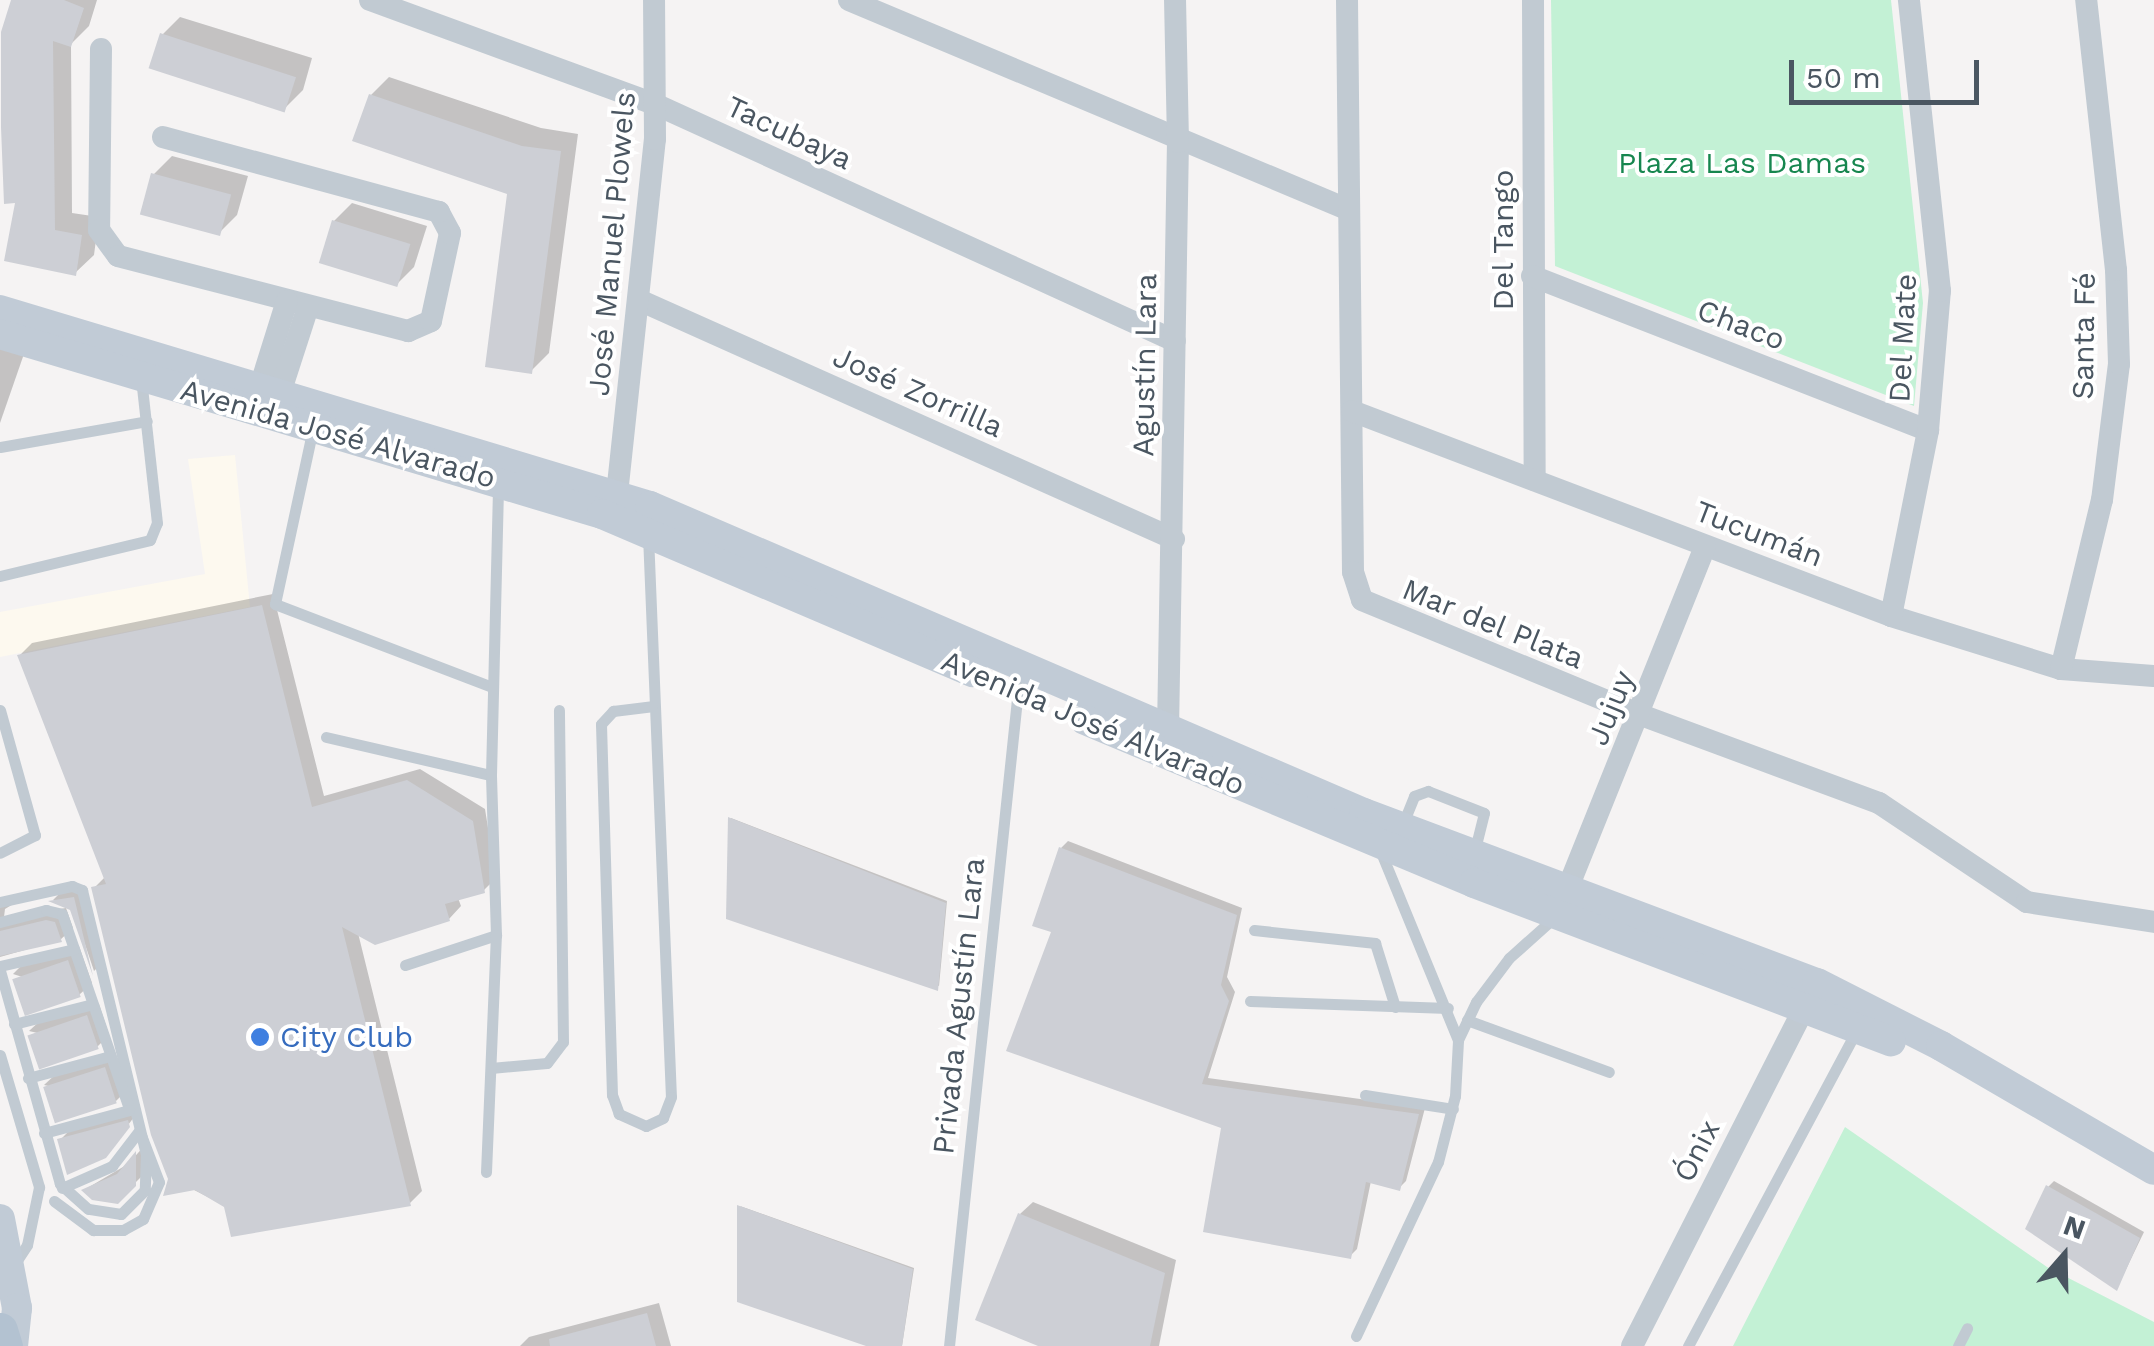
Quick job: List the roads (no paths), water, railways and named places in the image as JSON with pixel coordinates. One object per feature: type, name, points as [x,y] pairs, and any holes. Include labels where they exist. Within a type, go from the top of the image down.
[{"type":"main road","points":[[0,1330],[5,1346]]},
{"type":"street","name":"Tacubaya","points":[[370,0],[657,105],[1175,341]]},
{"type":"street","name":"José Manuel Plowels","points":[[617,494],[657,105],[654,0]]},
{"type":"street","points":[[850,0],[1178,142],[1349,210]]},
{"type":"street","name":"Agustín Lara","points":[[1164,742],[1174,539],[1178,142],[1175,0]]},
{"type":"street","name":"Mar del Plata","points":[[1347,0],[1352,572],[1362,600],[1641,715],[1879,803],[1918,822],[2026,902],[2062,912],[2154,922]]},
{"type":"street","name":"Del Tango","points":[[1534,0],[1535,480]]},
{"type":"street","name":"Del Mate","points":[[1892,616],[1928,430],[1940,290],[1909,0]]},
{"type":"street","name":"Santa Fé","points":[[2061,669],[2102,500],[2119,364],[2116,270],[2086,0]]},
{"type":"street","points":[[101,49],[98,230],[104,244],[133,263],[298,304],[421,329],[438,309],[448,222],[427,206],[163,136]]},
{"type":"street","name":"Chaco","points":[[1532,276],[1928,430]]},
{"type":"street","name":"José Zorrilla","points":[[638,300],[1174,539]]},
{"type":"street","points":[[270,390],[298,304]]},
{"type":"street","name":"Avenida José Alvarado","points":[[0,310],[140,364],[498,469],[649,518],[1019,681],[1389,836],[1863,1017]]},
{"type":"street","name":"Avenida José Alvarado","points":[[0,334],[270,390],[316,416]]},
{"type":"street","name":"Tucumán","points":[[1352,410],[1892,616],[2061,669],[2154,676]]},
{"type":"street","name":"Avenida José Alvarado","points":[[498,469],[617,494],[649,518]]},
{"type":"street","name":"Jujuy","points":[[1562,903],[1641,715],[1705,546]]},
{"type":"street","name":"Avenida José Alvarado","points":[[1164,742],[1364,814],[1389,836],[1472,857],[1562,903]]},
{"type":"street","name":"Ónix","points":[[1632,1346],[1811,994]]},
{"type":"street","points":[[1863,1017],[2154,1170]]},
{"type":"street","points":[[1863,1017],[2154,1191]]},
{"type":"street","points":[[0,1219],[12,1268],[13,1346]]},
{"type":"lane","points":[[0,576],[150,540],[157,523],[140,364]]},
{"type":"lane","points":[[316,416],[274,604],[492,687]]},
{"type":"lane","points":[[0,447],[147,421]]},
{"type":"lane","points":[[486,1172],[496,935],[491,775],[498,469]]},
{"type":"lane","points":[[649,518],[652,706],[672,1098],[664,1118],[646,1126],[619,1114],[612,1095],[601,724],[613,711],[652,706]]},
{"type":"lane","name":"Privada Agustín Lara","points":[[949,1346],[1019,681]]},
{"type":"lane","points":[[0,710],[35,835],[0,853]]},
{"type":"lane","points":[[490,1068],[548,1063],[563,1042],[559,710]]},
{"type":"lane","points":[[326,737],[491,775]]},
{"type":"lane","points":[[1356,1336],[1438,1162],[1453,1109],[1458,1040],[1389,836],[1422,790],[1480,811],[1485,821],[1472,857]]},
{"type":"lane","points":[[0,902],[72,886],[82,890],[146,1154],[144,1190],[121,1214],[88,1210],[62,1188],[0,968],[74,948]]},
{"type":"lane","points":[[1458,1040],[1488,981],[1562,903]]},
{"type":"lane","points":[[0,922],[54,910],[65,920],[129,1110],[159,1182],[144,1220],[123,1230],[93,1230],[39,1187],[0,1055]]},
{"type":"lane","points":[[1254,930],[1376,944],[1396,1006]]},
{"type":"lane","points":[[405,964],[496,935]]},
{"type":"lane","points":[[1250,1001],[1448,1008]]},
{"type":"lane","points":[[14,1024],[92,1004]]},
{"type":"lane","points":[[1688,1346],[1863,1017]]},
{"type":"lane","points":[[1468,1020],[1609,1072]]},
{"type":"lane","points":[[28,1078],[110,1056]]},
{"type":"lane","points":[[1365,1096],[1453,1109]]},
{"type":"lane","points":[[44,1133],[129,1110]]},
{"type":"lane","points":[[62,1188],[112,1166],[141,1135]]},
{"type":"lane","points":[[12,1268],[28,1244],[39,1187]]},
{"type":"lane","points":[[1958,1346],[1966,1328]]},
{"type":"place","name":"City Club","points":[[260,1037]]},
{"type":"park label","name":"Plaza Las Damas","points":[[1742,163]]}]
